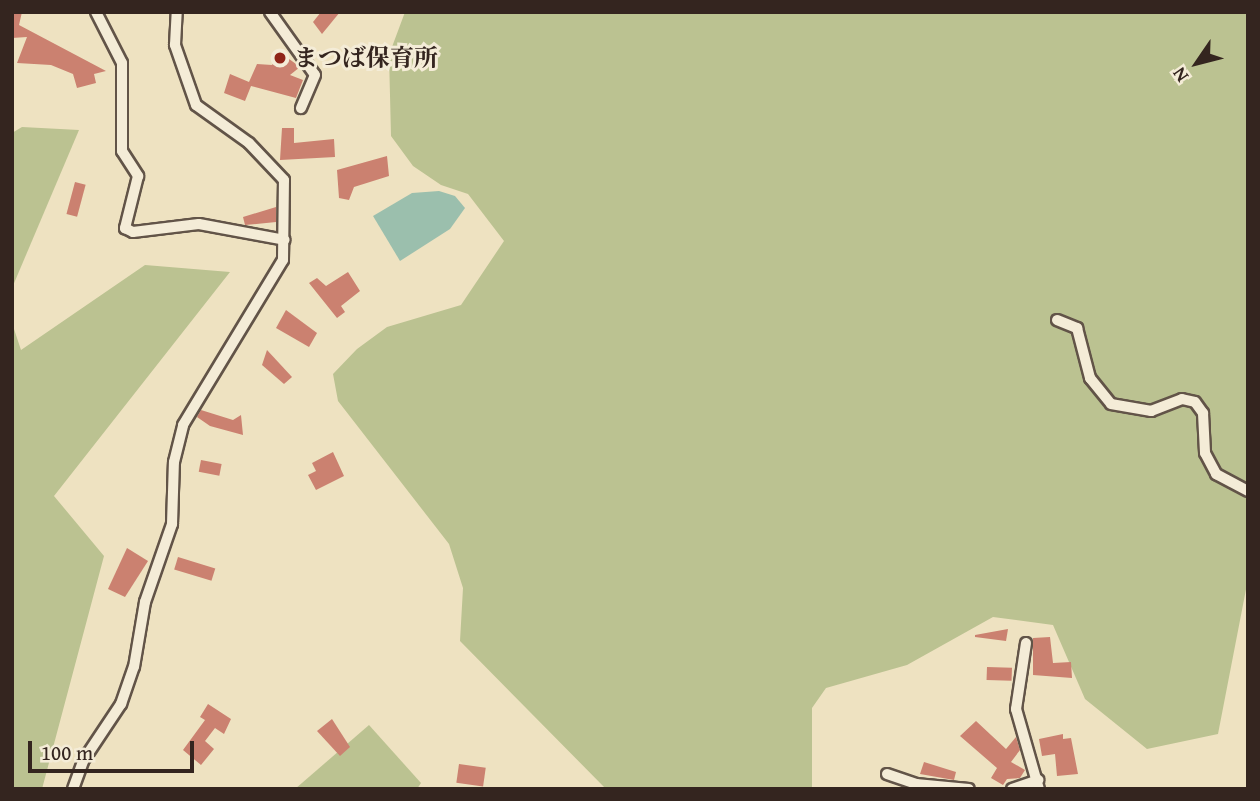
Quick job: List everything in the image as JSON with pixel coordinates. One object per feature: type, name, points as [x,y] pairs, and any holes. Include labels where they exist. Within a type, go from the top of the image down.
[{"type":"street","points":[[96,12],[122,64],[122,151],[138,176],[125,228],[133,232],[199,224],[285,240]]},
{"type":"street","points":[[73,789],[83,761],[121,704],[134,667],[145,602],[172,524],[174,462],[183,425],[279,275],[285,240],[284,180],[249,143],[196,105],[175,45],[177,12]]},
{"type":"street","points":[[270,12],[315,75],[301,108]]},
{"type":"street","points":[[1057,320],[1077,328],[1090,378],[1111,404],[1151,411],[1182,399],[1195,402],[1203,413],[1205,453],[1216,474],[1248,491]]},
{"type":"street","points":[[1012,789],[1039,784],[1016,709],[1026,643]]},
{"type":"street","points":[[887,774],[916,784],[969,789]]},
{"type":"shaded area","points":[[405,12],[1248,12],[1248,579],[1218,734],[1147,749],[1085,699],[1053,625],[993,617],[907,665],[826,688],[812,708],[812,789],[606,789],[460,641],[463,588],[449,544],[338,401],[333,374],[357,349],[387,327],[461,305],[504,241],[468,194],[441,185],[413,166],[391,136],[389,55]]},
{"type":"shaded area","points":[[22,127],[79,130],[12,288],[12,133]]},
{"type":"shaded area","points":[[439,191],[455,196],[465,208],[450,229],[400,261],[373,216],[412,193]]},
{"type":"shaded area","points":[[145,265],[230,272],[54,496],[104,556],[42,789],[12,789],[12,323],[21,350]]},
{"type":"shaded area","points":[[369,725],[421,783],[417,789],[295,789]]},
{"type":"building","points":[[12,12],[22,12],[19,25],[106,71],[94,74],[96,83],[77,88],[73,74],[51,65],[17,63],[27,37],[12,38]]},
{"type":"building","points":[[321,12],[340,12],[322,34],[313,22]]},
{"type":"building","points":[[281,53],[300,67],[290,75],[303,80],[296,98],[251,86],[245,101],[224,93],[230,74],[249,82],[257,64],[272,65]]},
{"type":"building","points":[[282,128],[294,128],[294,143],[334,139],[335,157],[280,160]]},
{"type":"building","points":[[387,156],[389,176],[354,187],[349,200],[339,198],[337,170]]},
{"type":"building","points":[[75,182],[86,185],[77,217],[66,214]]},
{"type":"building","points":[[276,207],[276,222],[245,225],[243,217]]},
{"type":"building","points":[[348,272],[360,291],[341,306],[345,312],[337,318],[309,283],[317,278],[326,286]]},
{"type":"building","points":[[286,310],[317,333],[309,347],[276,328]]},
{"type":"building","points":[[267,350],[292,377],[284,384],[262,365]]},
{"type":"building","points":[[201,410],[233,420],[241,415],[243,435],[210,426],[197,417]]},
{"type":"building","points":[[333,452],[344,476],[316,490],[308,475],[316,471],[312,463]]},
{"type":"building","points":[[201,460],[222,464],[219,476],[199,472]]},
{"type":"building","points":[[127,548],[148,561],[125,597],[108,589]]},
{"type":"building","points":[[178,557],[215,568],[211,581],[174,569]]},
{"type":"building","points":[[1008,629],[1006,641],[975,637],[975,635]]},
{"type":"building","points":[[1050,637],[1053,663],[1071,662],[1072,678],[1033,675],[1033,638]]},
{"type":"building","points":[[987,667],[1012,668],[1012,681],[987,680]]},
{"type":"building","points":[[208,704],[231,719],[224,734],[215,728],[205,741],[214,749],[201,765],[183,750],[205,720],[200,717]]},
{"type":"building","points":[[332,719],[350,747],[340,756],[317,731]]},
{"type":"building","points":[[976,721],[1006,749],[1016,737],[1020,750],[1011,762],[1025,770],[1020,778],[1007,779],[1003,785],[991,778],[997,768],[960,736]]},
{"type":"building","points":[[1063,734],[1063,739],[1071,738],[1078,774],[1057,776],[1055,754],[1042,756],[1039,739]]},
{"type":"building","points":[[924,762],[956,772],[954,780],[920,774]]},
{"type":"building","points":[[459,764],[486,768],[483,787],[456,783]]},
{"type":"place","name":"まつば保育所","points":[[280,58]]}]
